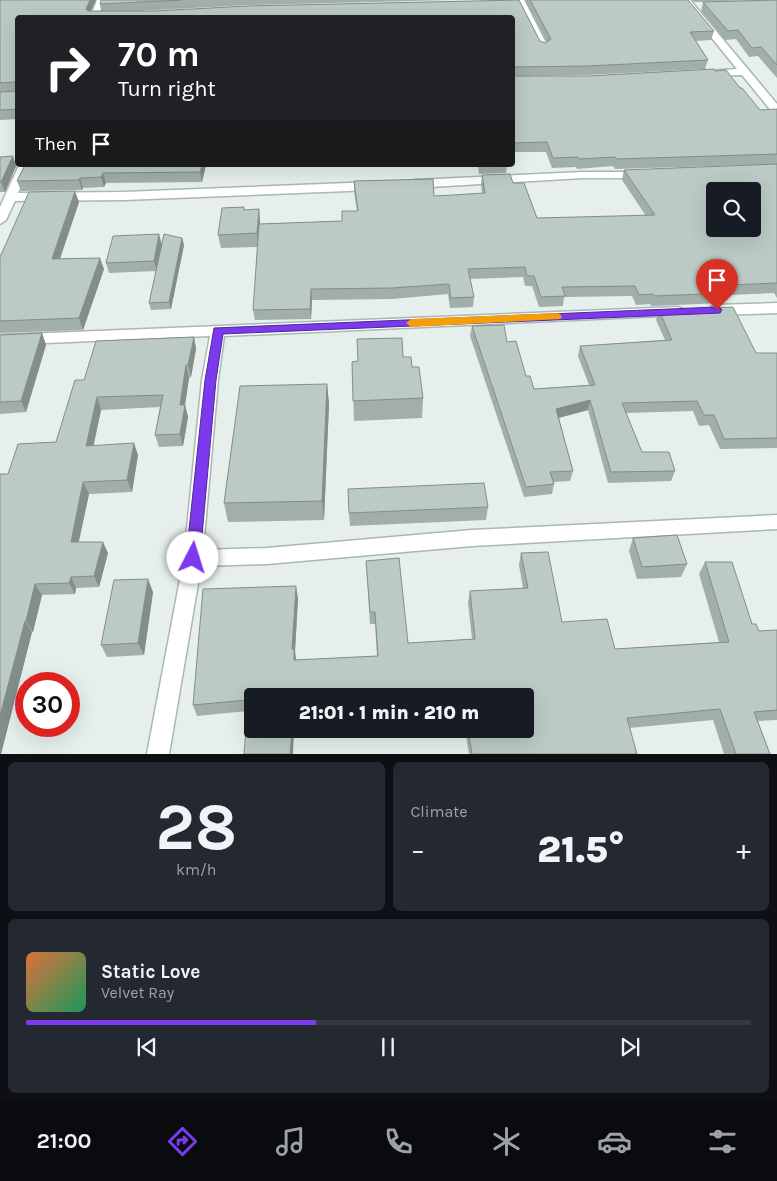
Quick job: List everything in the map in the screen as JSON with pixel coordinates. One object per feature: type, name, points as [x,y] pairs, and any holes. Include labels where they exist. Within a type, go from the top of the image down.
[{"type":"street","points":[[96,15],[101,0]]},
{"type":"street","points":[[519,3],[544,47]]},
{"type":"street","points":[[692,5],[777,111]]},
{"type":"street","points":[[696,75],[745,72]]},
{"type":"street","points":[[1,214],[24,167]]},
{"type":"street","points":[[10,197],[124,196],[582,176],[651,175]]},
{"type":"street","points":[[707,311],[777,308]]},
{"type":"street","points":[[0,340],[687,312]]},
{"type":"street","points":[[158,754],[193,558],[210,380],[218,331]]},
{"type":"street","points":[[193,558],[266,556],[472,538],[777,522]]},
{"type":"building","points":[[0,0],[90,0],[86,9],[88,11],[154,11],[248,6],[519,0],[540,41],[545,43],[551,39],[530,0],[688,0],[714,31],[690,32],[708,60],[588,66],[515,67],[515,15],[15,15],[15,82],[0,83]]},
{"type":"building","points":[[101,0],[182,0],[100,4]]},
{"type":"building","points":[[777,0],[777,65],[761,47],[752,48],[738,30],[728,31],[703,2]]},
{"type":"building","points":[[714,69],[715,71],[726,70],[760,110],[777,109],[777,154],[617,159],[615,157],[553,158],[547,142],[515,143],[515,76],[588,76]]},
{"type":"building","points":[[15,91],[15,109],[0,110],[0,92]]},
{"type":"building","points":[[13,156],[1,182],[0,182],[0,157]]},
{"type":"building","points":[[777,164],[777,283],[729,285],[731,290],[725,290],[727,293],[654,296],[653,294],[639,295],[635,286],[562,287],[565,296],[541,297],[534,276],[527,276],[525,267],[468,269],[474,297],[451,298],[449,284],[392,288],[311,289],[310,309],[253,310],[259,224],[342,221],[342,211],[358,211],[354,181],[433,179],[434,196],[485,193],[482,175],[510,174],[513,183],[524,183],[537,218],[655,215],[624,170]]},
{"type":"building","points":[[24,167],[201,167],[200,172],[103,173],[101,177],[80,178],[79,180],[17,181]]},
{"type":"building","points":[[75,191],[52,259],[100,258],[79,318],[0,321],[0,257],[29,192]]},
{"type":"building","points":[[244,207],[244,210],[259,209],[257,233],[218,235],[222,208]]},
{"type":"building","points":[[159,234],[154,261],[106,263],[113,236]]},
{"type":"building","points":[[164,234],[182,238],[169,302],[149,303]]},
{"type":"building","points":[[733,307],[756,353],[777,353],[777,438],[724,439],[714,415],[704,415],[697,401],[622,403],[642,452],[669,452],[675,471],[611,472],[590,400],[556,409],[573,471],[550,472],[554,484],[526,487],[472,326],[504,325],[507,342],[516,341],[526,376],[530,376],[534,389],[595,385],[580,346],[672,340],[659,310]]},
{"type":"building","points":[[42,333],[21,401],[0,402],[0,335]]},
{"type":"building","points":[[194,337],[188,365],[186,365],[180,405],[185,405],[180,434],[155,435],[163,395],[97,397],[86,446],[134,443],[127,480],[83,482],[71,542],[103,542],[94,576],[71,577],[69,583],[35,584],[0,716],[0,474],[8,474],[18,444],[56,442],[75,380],[84,380],[96,341]]},
{"type":"building","points":[[402,338],[403,357],[411,357],[412,367],[419,367],[423,398],[353,401],[352,362],[358,361],[357,339]]},
{"type":"building","points":[[327,384],[322,501],[224,503],[240,386]]},
{"type":"building","points":[[484,483],[488,507],[349,513],[348,489]]},
{"type":"building","points":[[677,535],[687,564],[642,567],[633,538]]},
{"type":"building","points":[[548,552],[562,622],[607,619],[615,649],[729,642],[705,562],[732,562],[752,624],[756,624],[759,631],[777,630],[777,710],[754,712],[770,754],[736,754],[720,709],[627,718],[637,754],[472,754],[469,738],[534,738],[534,688],[244,688],[244,700],[193,705],[203,589],[296,586],[292,649],[294,649],[294,660],[378,656],[375,612],[370,612],[366,561],[399,558],[408,643],[475,639],[470,591],[528,588],[521,553]]},
{"type":"building","points":[[148,579],[138,643],[101,645],[114,580]]},
{"type":"building","points":[[245,738],[291,738],[290,754],[244,754]]},
{"type":"slow traffic","points":[[411,323],[557,317]]},
{"type":"route","points":[[193,558],[210,380],[218,331],[717,310]]}]
